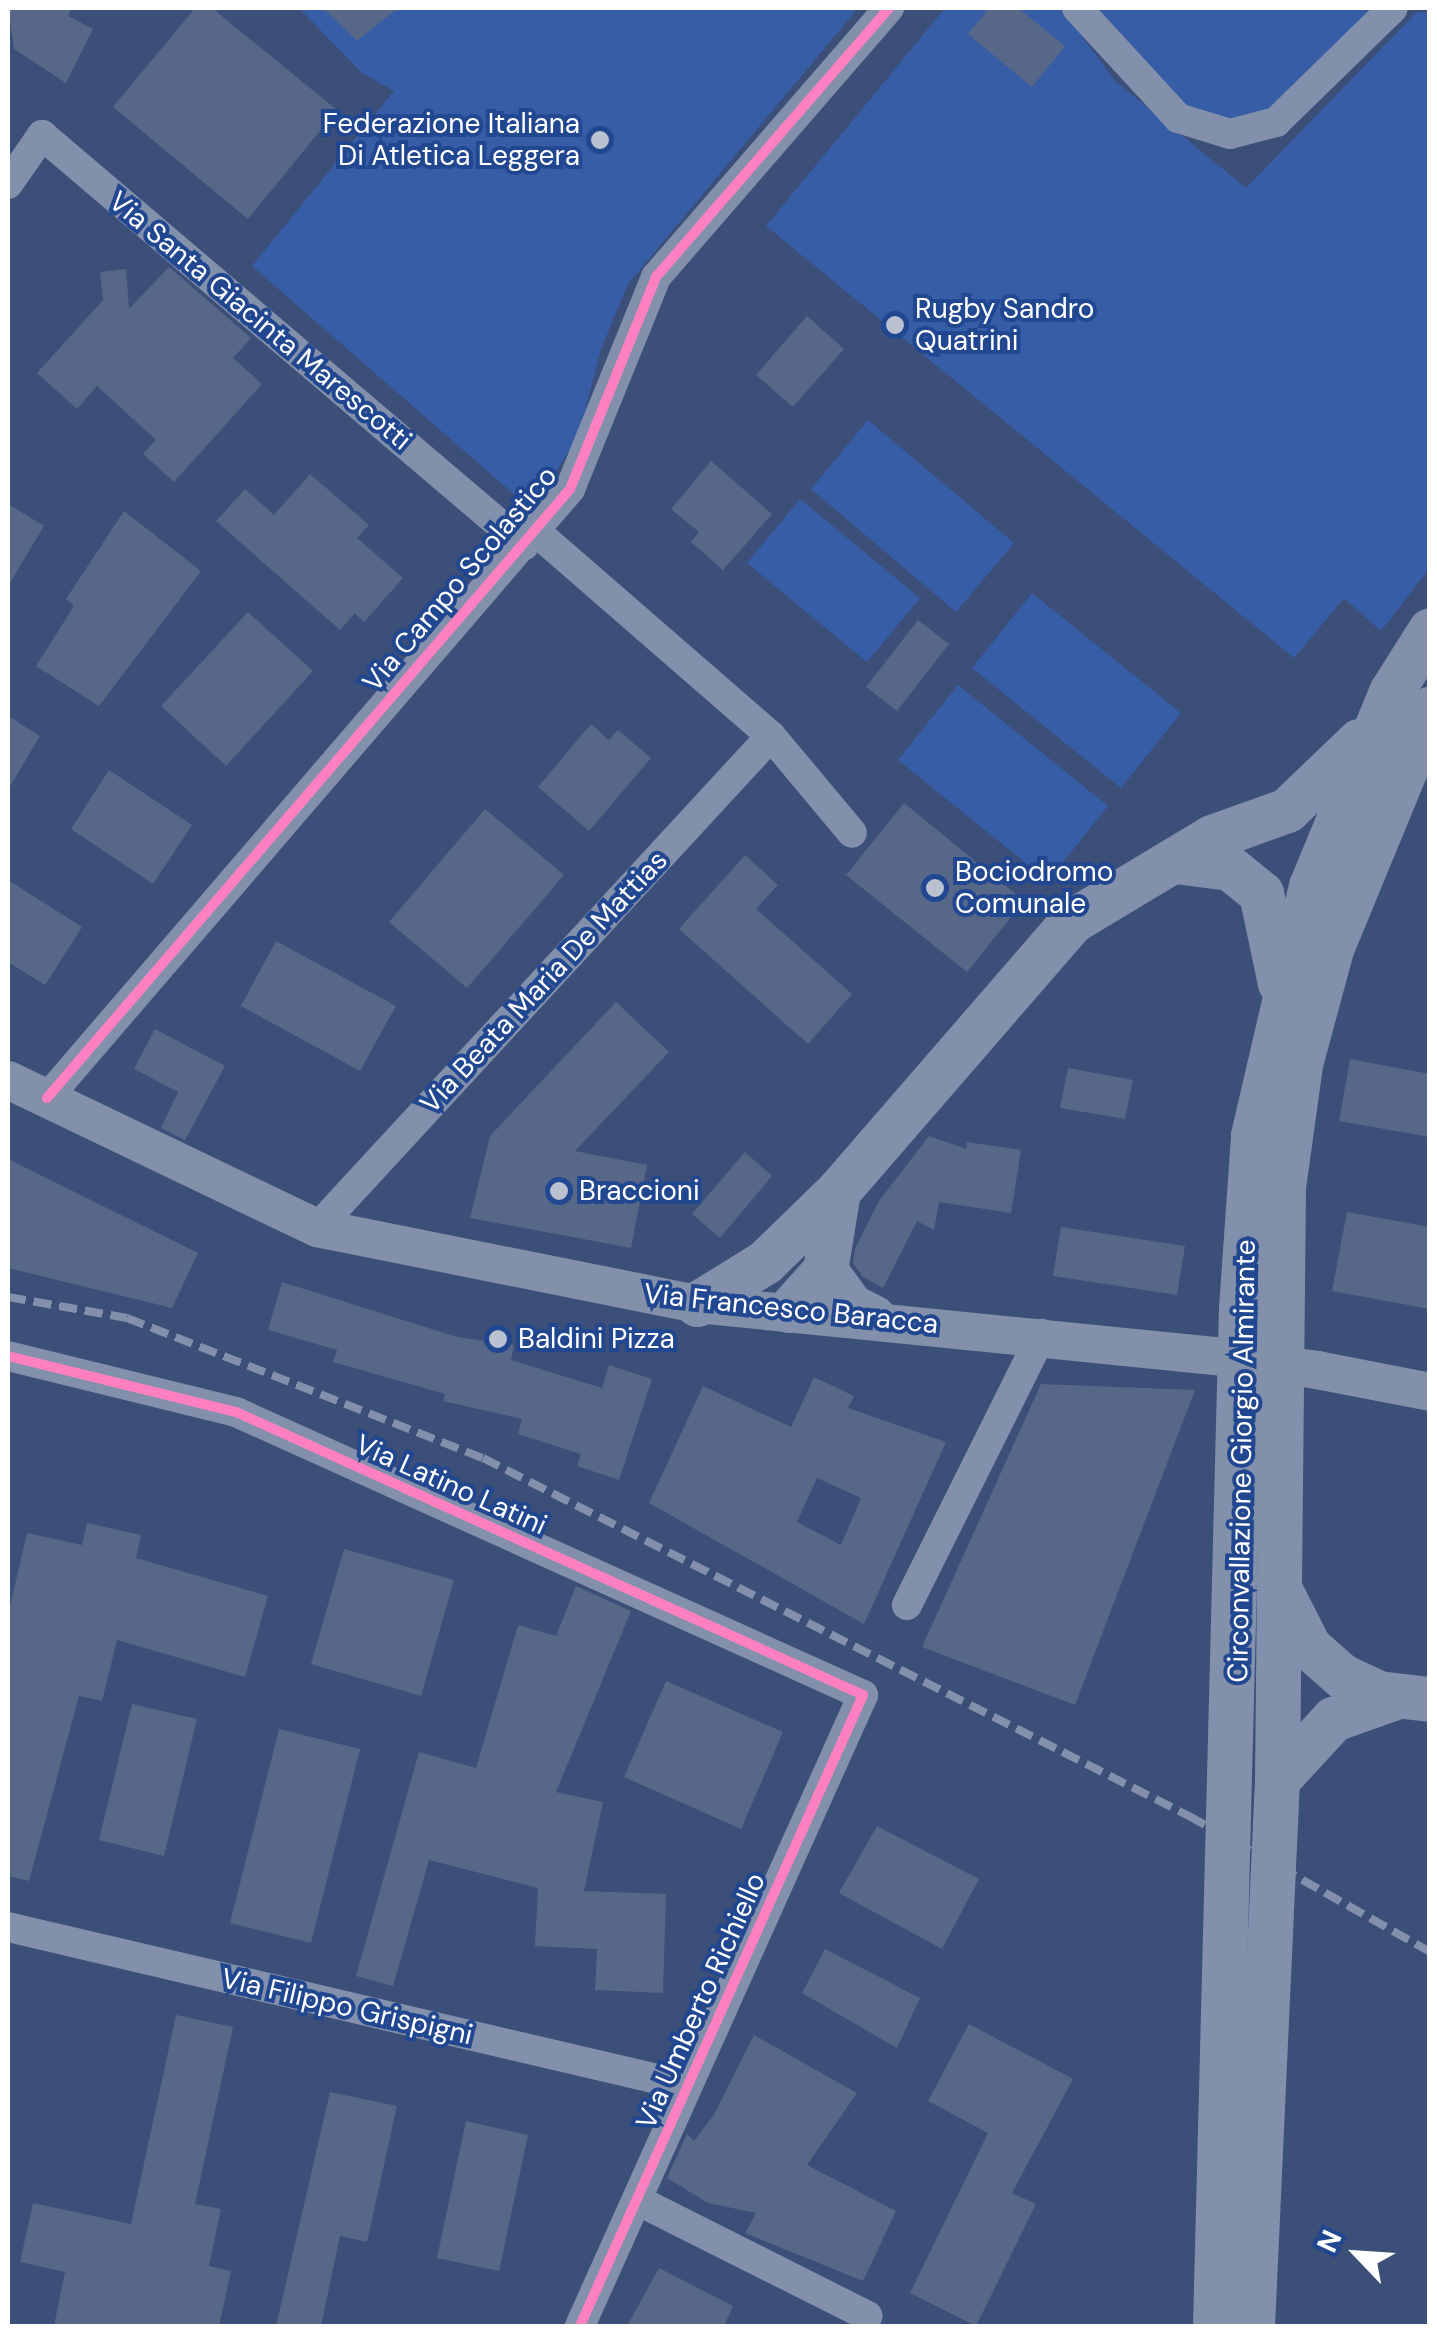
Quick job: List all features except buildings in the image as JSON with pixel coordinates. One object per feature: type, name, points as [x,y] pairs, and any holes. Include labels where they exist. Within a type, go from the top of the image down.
[{"type":"highway","name":"Circonvallazione Giorgio Almirante","points":[[1252,2326],[1277,1780],[1283,1187],[1300,1064],[1331,949],[1430,630]]},
{"type":"highway","name":"Circonvallazione Giorgio Almirante","points":[[1215,2326],[1242,1308],[1253,1135],[1282,994],[1311,886],[1410,700]]},
{"type":"highway","points":[[697,1304],[765,1262],[838,1191],[1072,921],[1175,861],[1315,789],[1410,700]]},
{"type":"highway","points":[[1175,861],[1230,868],[1261,893],[1282,994]]},
{"type":"highway","points":[[765,1262],[776,1308],[825,1270],[838,1191]]},
{"type":"highway","points":[[825,1270],[851,1306],[873,1317]]},
{"type":"highway","points":[[1277,1560],[1286,1607],[1309,1648],[1342,1676],[1414,1698]]},
{"type":"highway","points":[[1277,1780],[1332,1719],[1414,1698]]},
{"type":"main road","name":"Via Francesco Baracca","points":[[8,1080],[317,1228],[697,1304],[1042,1334],[1316,1370],[1430,1392]]},
{"type":"street","name":"Via Campo Scolastico","points":[[47,1098],[570,490],[656,277],[889,8]]},
{"type":"street","points":[[1078,8],[1178,118],[1230,134],[1276,122],[1393,8]]},
{"type":"street","name":"Via Santa Giacinta Marescotti","points":[[8,184],[42,135],[530,538]]},
{"type":"street","points":[[530,538],[772,736],[852,834]]},
{"type":"street","name":"Via Beata Maria De Mattias","points":[[317,1228],[772,736]]},
{"type":"street","points":[[907,1606],[1042,1334]]},
{"type":"street","name":"Via Latino Latini","points":[[8,1356],[236,1412],[864,1695]]},
{"type":"street","name":"Via Umberto Richiello","points":[[580,2326],[864,1695]]},
{"type":"street","name":"Via Filippo Grispigni","points":[[8,1927],[687,2086]]},
{"type":"street","points":[[636,2200],[868,2316]]},
{"type":"shaded area","points":[[299,8],[858,8],[628,284],[601,349],[579,435],[532,510],[252,266],[394,91],[362,73]]},
{"type":"shaded area","points":[[945,8],[1062,8],[1114,80],[1246,188],[1417,12],[1429,13],[1429,569],[1381,631],[1344,598],[1294,658],[766,226]]},
{"type":"shaded area","points":[[1077,8],[1393,8],[1276,122],[1214,133]]},
{"type":"shaded area","points":[[868,420],[1014,543],[956,612],[811,489]]},
{"type":"shaded area","points":[[800,499],[920,598],[867,662],[747,563]]},
{"type":"shaded area","points":[[1032,593],[1181,713],[1121,788],[972,668]]},
{"type":"shaded area","points":[[958,685],[1108,806],[1048,881],[898,760]]},
{"type":"railway","points":[[8,1297],[127,1318],[483,1458],[1189,1816],[1430,1952]]},
{"type":"cycle path","points":[[47,1098],[570,489],[656,277],[889,8]]},
{"type":"cycle path","points":[[8,1356],[236,1412],[863,1695],[580,2326]]},
{"type":"place","name":"Federazione Italiana Di Atletica Leggera","points":[[600,140]]},
{"type":"place","name":"Rugby Sandro Quatrini","points":[[895,325]]},
{"type":"place","name":"Bociodromo Comunale","points":[[935,888]]},
{"type":"place","name":"Braccioni","points":[[559,1191]]},
{"type":"place","name":"Baldini Pizza","points":[[498,1339]]}]
